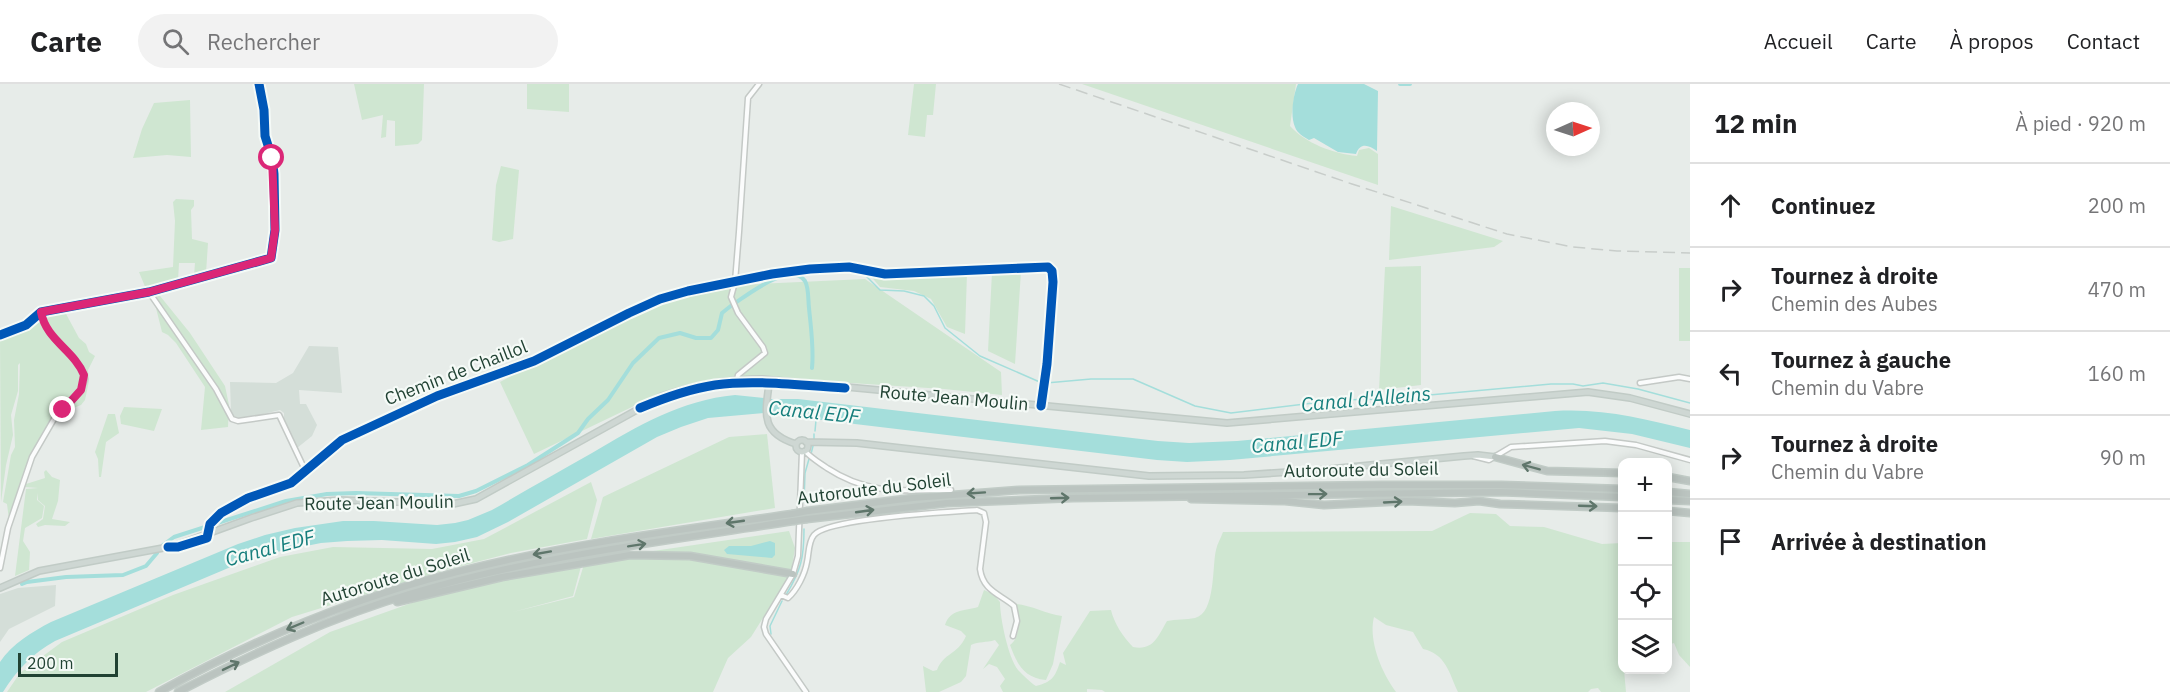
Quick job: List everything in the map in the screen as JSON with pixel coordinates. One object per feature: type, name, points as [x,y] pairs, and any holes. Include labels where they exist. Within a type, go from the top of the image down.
[{"type":"highway","points":[[1496,457],[1547,471],[1618,473]]},
{"type":"highway","points":[[1672,478],[1690,481]]},
{"type":"highway","name":"Autoroute du Soleil","points":[[178,692],[265,649],[365,609],[470,577],[533,563],[913,498],[1019,490],[1418,485],[1618,489]]},
{"type":"highway","name":"Autoroute du Soleil","points":[[807,515],[947,503],[1140,496],[1500,492],[1618,496]]},
{"type":"highway","points":[[1672,492],[1690,494]]},
{"type":"highway","points":[[1140,496],[1285,501],[1324,505],[1407,501],[1455,503],[1479,501],[1500,504],[1618,508]]},
{"type":"highway","points":[[1672,500],[1690,501]]},
{"type":"highway","points":[[1672,511],[1690,513]]},
{"type":"highway","name":"Autoroute du Soleil","points":[[159,692],[260,641],[313,618],[408,585],[457,572],[610,540],[793,518]]},
{"type":"highway","points":[[365,609],[372,610],[502,577],[630,555],[690,556],[793,573]]},
{"type":"main road","name":"Route Jean Moulin","points":[[640,408],[685,391],[738,382]]},
{"type":"main road","name":"Route Jean Moulin","points":[[0,588],[39,571],[168,548],[209,529],[297,503],[319,500],[453,504],[476,499],[662,396],[683,389],[738,382],[790,382],[1227,423],[1588,392],[1630,398],[1690,414]]},
{"type":"main road","points":[[796,444],[773,432],[768,425],[765,382],[845,388]]},
{"type":"main road","points":[[796,444],[799,440],[806,447]]},
{"type":"main road","points":[[796,444],[797,450],[806,447],[857,443],[1160,476],[1298,472],[1478,454],[1496,457]]},
{"type":"street","points":[[0,335],[26,325],[41,312],[149,292],[271,258],[275,230],[274,174],[259,84]]},
{"type":"street","points":[[738,382],[738,375],[765,353],[734,306],[731,297],[735,282],[748,98],[759,84]]},
{"type":"street","name":"Chemin de Chaillol","points":[[209,529],[221,513],[240,502],[291,483],[342,440],[385,419],[467,384],[534,361],[651,302],[688,291],[788,271],[849,267],[885,274],[1048,267],[1052,271],[1053,282],[1047,364],[1041,406]]},
{"type":"street","points":[[149,292],[216,389],[232,419],[238,421],[279,415],[305,470]]},
{"type":"street","points":[[0,568],[8,528],[32,457],[54,419],[81,390],[85,379],[78,364],[48,332],[41,312]]},
{"type":"street","points":[[1640,383],[1679,377],[1690,379]]},
{"type":"street","points":[[1496,457],[1511,447],[1605,441],[1636,445],[1690,460]]},
{"type":"street","points":[[806,447],[843,478],[869,488],[951,490]]},
{"type":"street","points":[[804,691],[764,631],[766,619],[793,573],[800,546],[806,447]]},
{"type":"street","points":[[781,595],[788,598],[794,591],[806,567],[812,538],[820,530],[859,521],[977,510],[984,513],[986,522],[981,575],[983,582],[1002,600],[1014,606],[1017,621],[1013,636]]},
{"type":"shaded area","points":[[309,346],[338,347],[342,393],[299,390],[300,404],[306,404],[317,425],[312,436],[297,448],[284,420],[284,413],[280,410],[238,420],[233,418],[230,382],[276,383],[293,373]]},
{"type":"shaded area","points":[[56,585],[55,606],[9,629],[0,642],[0,594],[18,588]]},
{"type":"green space","points":[[354,84],[424,84],[422,140],[418,144],[395,146],[395,121],[387,120],[386,137],[381,138],[383,115],[362,120]]},
{"type":"green space","points":[[527,84],[569,84],[569,112],[527,109]]},
{"type":"green space","points":[[914,84],[936,84],[933,115],[927,115],[925,137],[908,135]]},
{"type":"green space","points":[[1082,84],[1296,84],[1290,126],[1304,138],[1339,153],[1357,156],[1359,150],[1369,148],[1378,154],[1378,185]]},
{"type":"green space","points":[[190,100],[191,157],[167,155],[133,158],[142,129],[154,103]]},
{"type":"green space","points":[[501,166],[519,170],[513,239],[499,242],[492,240],[496,185]]},
{"type":"green space","points":[[176,199],[194,200],[191,210],[192,239],[208,243],[206,273],[194,276],[195,263],[179,263],[178,281],[146,289],[139,272],[173,267],[175,221],[173,202]]},
{"type":"green space","points":[[1391,206],[1503,241],[1494,247],[1389,260]]},
{"type":"green space","points":[[1421,266],[1421,385],[1379,390],[1385,267]]},
{"type":"green space","points":[[1679,268],[1690,268],[1690,341],[1679,341]]},
{"type":"green space","points":[[1021,271],[1015,364],[988,351],[992,272]]},
{"type":"green space","points":[[967,273],[965,334],[947,327],[931,299],[914,291],[880,287],[869,274],[913,277]]},
{"type":"green space","points":[[865,279],[1001,372],[1002,395],[773,378],[721,379],[659,394],[534,454],[500,382],[640,307],[738,285]]},
{"type":"green space","points":[[156,291],[190,333],[225,386],[229,405],[228,427],[201,430],[205,387],[176,343],[162,332],[155,304],[145,294]]},
{"type":"green space","points":[[65,312],[79,338],[86,344],[89,352],[95,356],[88,370],[89,381],[85,400],[81,405],[53,416],[32,451],[9,520],[7,504],[3,502],[11,455],[15,447],[14,420],[19,394],[20,363],[18,365],[18,391],[11,415],[13,435],[1,502],[0,337],[39,315]]},
{"type":"green space","points":[[124,407],[162,409],[154,431],[121,424],[120,416]]},
{"type":"green space","points":[[108,414],[115,414],[119,433],[106,442],[101,477],[99,477],[98,459],[95,452]]},
{"type":"green space","points":[[767,434],[775,508],[591,539],[603,497],[729,437]]},
{"type":"green space","points":[[46,470],[52,477],[60,480],[58,501],[52,519],[70,522],[65,526],[38,527],[36,524],[43,519],[45,506],[38,500],[38,493],[37,500],[44,506],[42,518],[25,528],[23,541],[30,552],[29,570],[15,576],[26,489],[38,488],[25,487],[26,484],[45,478]]},
{"type":"green space","points":[[591,482],[597,500],[587,539],[511,553],[442,571],[292,617],[146,692],[7,692],[20,673],[62,642],[173,595],[280,557],[333,547],[432,549],[484,539]]},
{"type":"green space","points":[[1470,513],[1496,514],[1510,526],[1544,527],[1602,544],[1618,543],[1618,674],[1624,674],[1626,692],[1601,692],[1598,688],[1588,692],[1458,692],[1446,665],[1437,655],[1423,649],[1413,632],[1386,625],[1374,617],[1375,646],[1386,676],[1396,692],[1105,692],[1087,689],[1087,692],[1003,692],[1000,686],[1005,679],[997,667],[989,664],[983,669],[999,645],[995,640],[971,645],[966,676],[961,682],[939,692],[926,692],[923,666],[933,671],[937,670],[943,660],[959,647],[966,636],[961,631],[945,625],[947,620],[954,613],[978,607],[984,590],[993,594],[1000,602],[1005,637],[1014,664],[1036,686],[1052,678],[1060,662],[1066,665],[1063,653],[1090,611],[1111,610],[1126,639],[1133,647],[1140,648],[1151,644],[1158,637],[1167,621],[1195,618],[1202,614],[1210,598],[1216,550],[1223,532],[1432,531]]},
{"type":"green space","points":[[789,531],[795,548],[791,573],[751,637],[728,658],[713,692],[225,692],[330,632],[448,590],[583,559],[573,596],[513,612],[574,597],[585,561]]},
{"type":"green space","points":[[1672,542],[1690,542],[1690,667],[1679,655],[1674,643],[1672,644]]},
{"type":"green space","points":[[1015,604],[1062,616],[1053,664],[1046,680],[1038,679],[1022,669],[1010,645],[1018,632]]},
{"type":"water","points":[[1298,84],[1364,84],[1378,91],[1377,151],[1371,147],[1362,146],[1356,154],[1338,152],[1314,138],[1309,140],[1301,135],[1293,122],[1292,111]]},
{"type":"water","name":"Canal EDF","points":[[735,395],[765,398],[764,413],[708,418],[657,437],[508,522],[477,537],[436,544],[382,540],[321,543],[245,561],[55,641],[32,657],[3,692],[0,692],[0,662],[16,644],[30,634],[51,622],[238,544],[295,528],[343,521],[437,525],[468,520],[492,510],[660,416],[696,402]]},
{"type":"water","name":"Canal EDF","points":[[771,399],[798,399],[1189,443],[1237,441],[1555,411],[1590,411],[1623,415],[1690,430],[1690,448],[1632,434],[1579,428],[1187,462],[788,416],[770,413]]},
{"type":"water","points":[[770,541],[775,543],[775,555],[772,558],[727,554],[724,550],[729,546],[751,546]]},
{"type":"waterway","points":[[1400,84],[1410,84]]},
{"type":"waterway","name":"Canal d'Alleins","points":[[846,269],[862,272],[880,290],[904,291],[924,296],[934,306],[945,328],[980,356],[1042,383]]},
{"type":"waterway","name":"Canal d'Alleins","points":[[799,276],[801,272],[832,270]]},
{"type":"waterway","points":[[735,303],[780,277],[799,276],[805,281],[812,338],[812,368]]},
{"type":"waterway","points":[[163,545],[174,537],[286,501],[327,494],[459,496],[476,491],[528,465],[578,433],[588,419],[608,400],[633,363],[659,338],[680,333],[696,338],[711,338],[718,330],[722,313],[732,305]]},
{"type":"waterway","name":"Canal d'Alleins","points":[[1046,383],[1091,379],[1133,379],[1195,406],[1231,413],[1338,400],[1385,399],[1551,384],[1583,386],[1603,383],[1638,389],[1690,403]]},
{"type":"waterway","points":[[815,431],[816,420]]},
{"type":"waterway","points":[[814,434],[814,439]]},
{"type":"waterway","points":[[811,454],[813,446]]},
{"type":"waterway","points":[[804,502],[805,473],[809,459]]},
{"type":"waterway","points":[[786,595],[801,564],[804,529]]},
{"type":"waterway","points":[[22,584],[66,577],[123,575],[146,566],[157,553]]},
{"type":"waterway","points":[[771,634],[770,626],[782,601]]},
{"type":"railway","points":[[1059,84],[1507,234],[1573,247],[1690,253]]},
{"type":"cycle path","points":[[0,335],[26,325],[41,312],[149,292],[271,258],[275,230],[274,174],[265,136],[264,110],[259,84]]},
{"type":"cycle path","points":[[168,547],[178,547],[207,538],[210,524],[221,513],[248,498],[291,483],[342,440],[437,396],[534,361],[660,299],[772,274],[849,267],[885,274],[1048,267],[1052,271],[1053,282],[1047,364],[1041,406]]},
{"type":"cycle path","points":[[640,408],[686,391],[731,383],[845,388]]},
{"type":"route","points":[[63,410],[81,390],[85,379],[81,367],[48,332],[41,312],[149,292],[271,258],[275,230],[272,158]]}]
